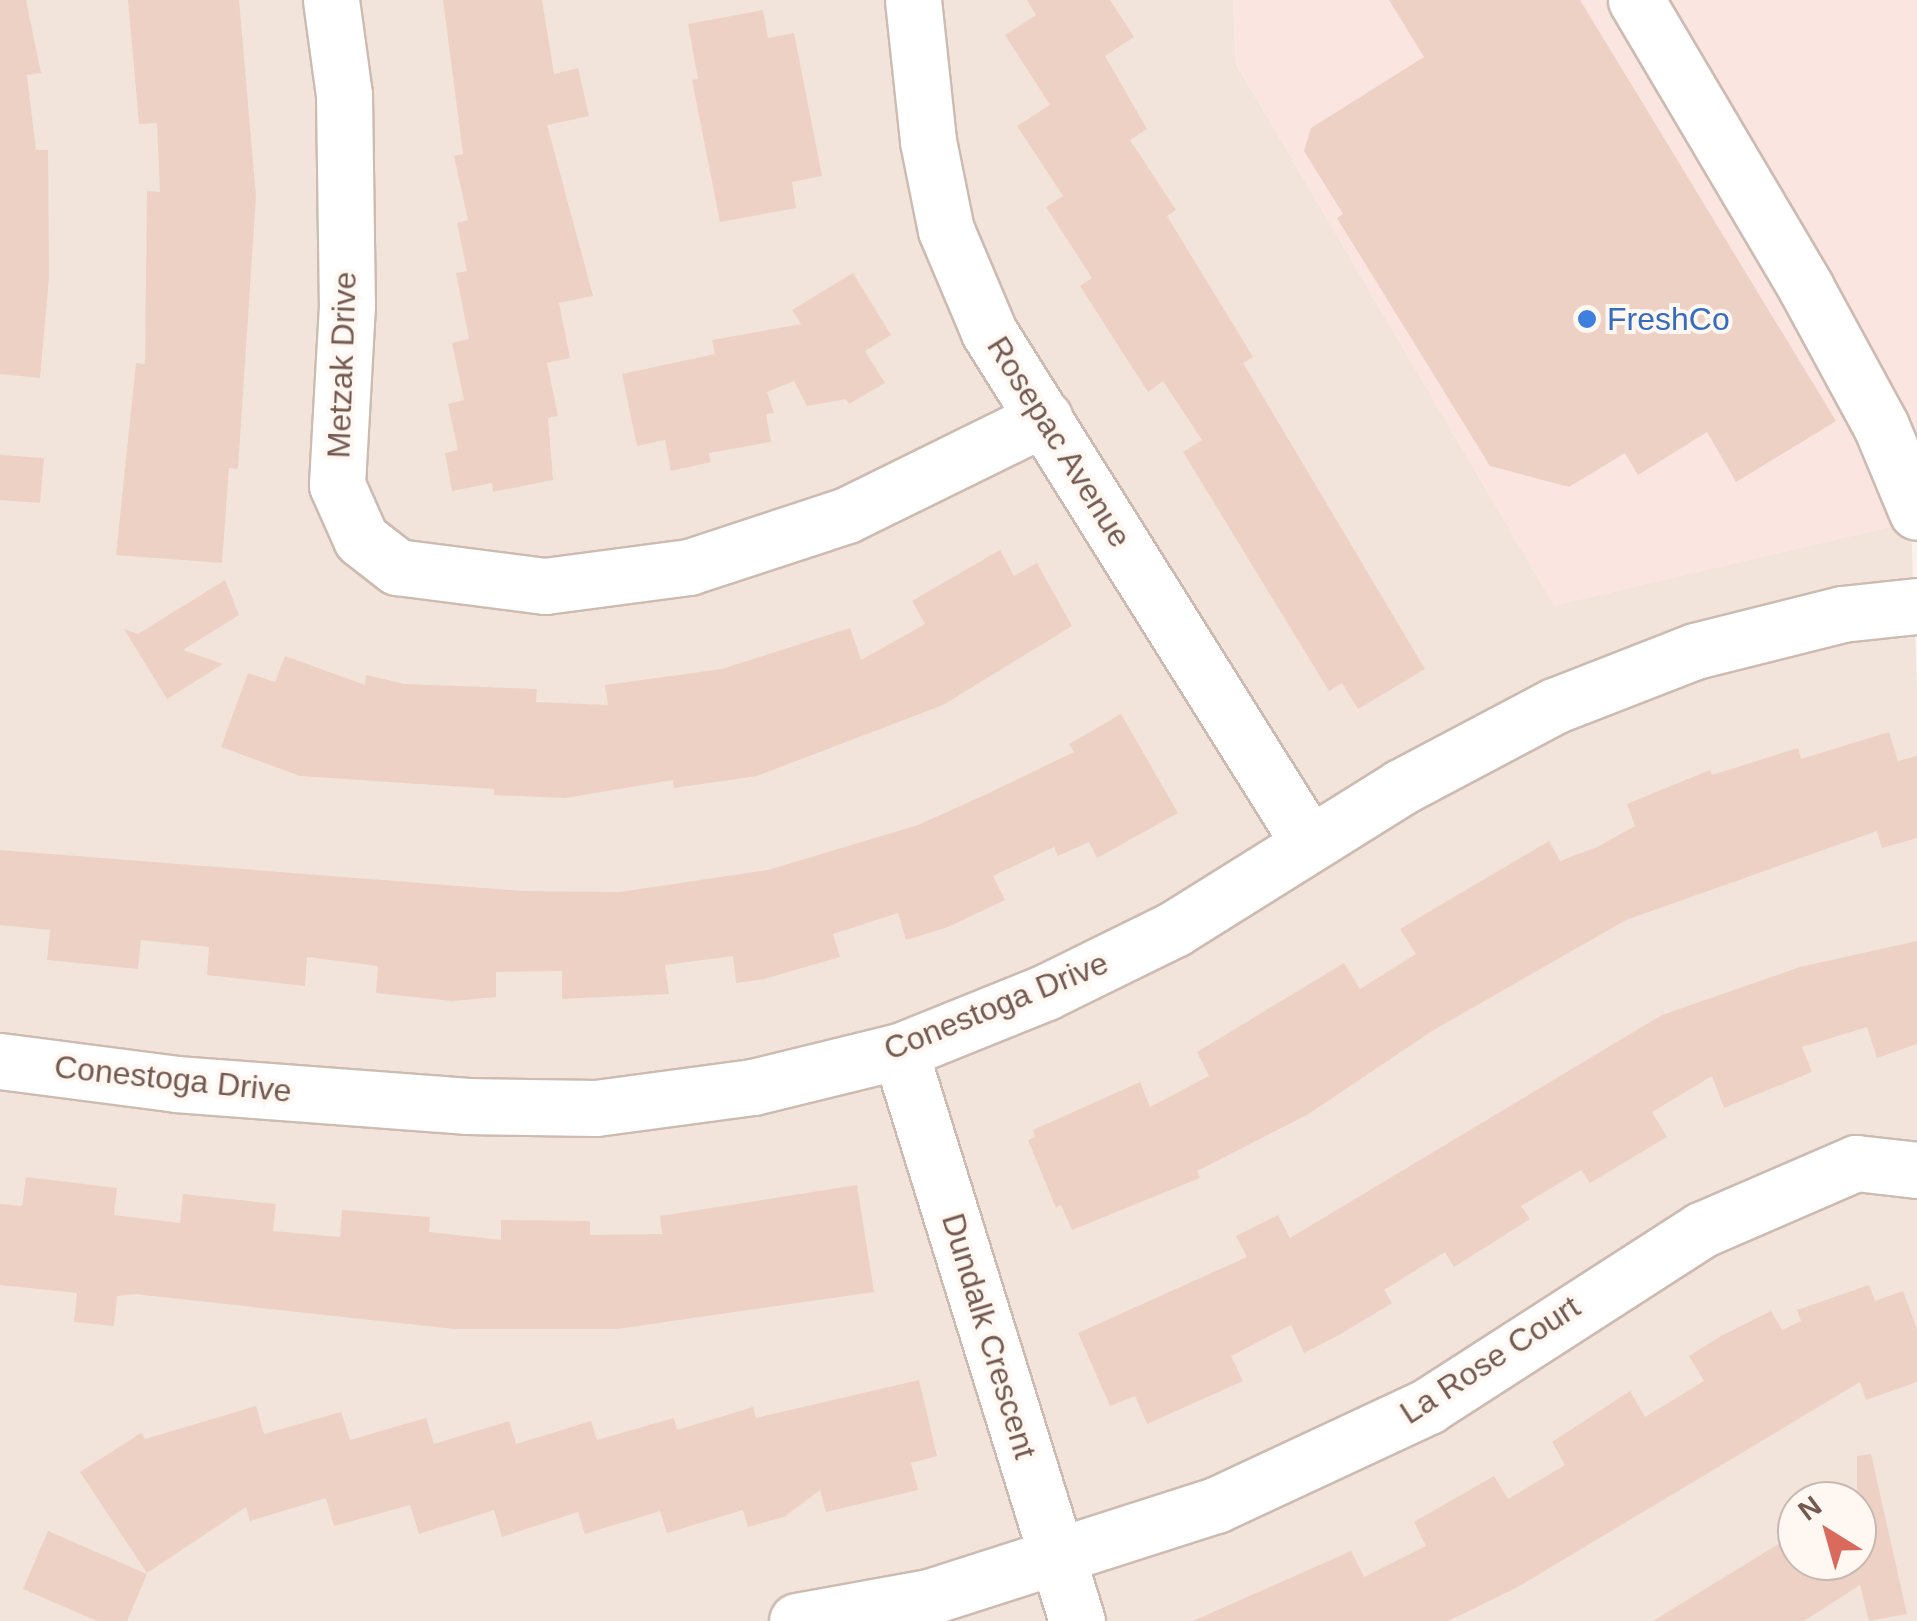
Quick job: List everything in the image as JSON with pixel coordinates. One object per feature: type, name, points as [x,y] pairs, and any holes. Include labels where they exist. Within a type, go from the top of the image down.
[{"type":"street","name":"Metzak Drive","points":[[332,0],[344,95],[348,305],[338,485],[361,539],[398,567],[545,586],[688,567],[847,515],[1044,418]]},
{"type":"street","name":"Rosepac Avenue","points":[[913,0],[928,141],[946,230],[989,332],[1309,843]]},
{"type":"street","points":[[1636,0],[1806,288],[1882,426],[1917,512]]},
{"type":"street","name":"Conestoga Drive","points":[[0,1061],[176,1084],[468,1106],[596,1108],[753,1087],[900,1051],[1174,930],[1309,843],[1554,706],[1695,651],[1842,614],[1917,606]]},
{"type":"street","name":"Dundalk Crescent","points":[[900,1051],[1077,1621]]},
{"type":"street","name":"La Rose Court","points":[[796,1621],[929,1597],[1216,1505],[1428,1406],[1701,1230],[1856,1163],[1917,1170]]},
{"type":"shaded area","points":[[0,0],[1233,0],[1236,64],[1554,605],[1911,522],[1917,691],[1917,1621],[0,1621]]},
{"type":"shaded area","points":[[1233,0],[1917,0],[1917,521],[1554,606],[1236,64]]},
{"type":"building","points":[[0,0],[26,0],[41,73],[27,75],[36,150],[48,150],[49,277],[40,378],[0,374]]},
{"type":"building","points":[[128,0],[239,0],[256,196],[238,469],[229,468],[222,563],[116,555],[136,363],[145,364],[147,191],[160,192],[157,123],[139,124]]},
{"type":"building","points":[[443,0],[542,0],[554,74],[578,68],[589,116],[547,125],[593,296],[559,303],[570,358],[547,363],[558,416],[548,418],[553,480],[493,492],[492,483],[452,491],[445,453],[458,450],[448,404],[464,400],[452,343],[469,339],[456,273],[467,271],[457,223],[468,220],[454,156],[463,154]]},
{"type":"building","points":[[1027,0],[1110,0],[1134,37],[1105,56],[1147,129],[1130,140],[1176,210],[1167,216],[1253,357],[1243,363],[1425,669],[1358,709],[1342,683],[1329,691],[1183,452],[1202,440],[1163,381],[1148,392],[1080,286],[1092,278],[1046,207],[1063,196],[1017,126],[1050,105],[1005,35],[1036,15]]},
{"type":"building","name":"FreshCo","points":[[1389,0],[1580,0],[1836,421],[1736,482],[1707,432],[1638,475],[1625,453],[1569,487],[1490,466],[1337,218],[1343,214],[1304,151],[1311,128],[1424,57]]},
{"type":"building","points":[[763,10],[768,38],[794,33],[822,176],[792,182],[796,208],[720,222],[692,80],[698,79],[688,24]]},
{"type":"building","points":[[853,273],[891,335],[865,351],[885,383],[849,404],[846,399],[807,406],[794,381],[767,392],[774,413],[766,414],[771,442],[709,453],[711,462],[671,471],[665,440],[637,446],[622,374],[715,354],[712,340],[801,324],[792,310]]},
{"type":"building","points":[[0,455],[44,458],[40,503],[0,500]]},
{"type":"building","points":[[1000,550],[1014,576],[1037,563],[1072,626],[943,705],[757,776],[674,788],[673,780],[565,798],[494,795],[494,789],[300,776],[221,747],[248,673],[275,682],[285,656],[365,685],[366,675],[405,684],[537,689],[536,702],[608,705],[605,685],[722,669],[850,628],[861,660],[925,624],[912,601]]},
{"type":"building","points":[[225,580],[239,615],[183,650],[223,664],[167,699],[124,629],[138,634]]},
{"type":"building","points":[[1121,714],[1178,813],[1097,858],[1089,842],[1058,856],[1054,847],[993,876],[1005,900],[948,927],[906,940],[898,913],[833,934],[840,957],[764,979],[736,983],[733,956],[665,965],[669,994],[562,999],[562,971],[496,972],[496,997],[453,1001],[376,993],[378,966],[307,957],[305,986],[207,975],[209,947],[141,940],[138,969],[47,960],[50,930],[0,925],[0,850],[523,891],[620,892],[768,870],[918,825],[1074,752],[1069,744]]},
{"type":"building","points":[[1889,732],[1898,761],[1917,756],[1917,838],[1882,848],[1877,831],[1626,920],[1432,1031],[1307,1115],[1197,1171],[1200,1178],[1072,1230],[1061,1205],[1056,1208],[1028,1140],[1035,1137],[1033,1130],[1140,1082],[1150,1107],[1209,1076],[1197,1052],[1344,963],[1360,989],[1416,954],[1400,929],[1549,841],[1560,861],[1597,847],[1635,826],[1627,804],[1710,770],[1712,775],[1798,748],[1801,759]]},
{"type":"building","points":[[1917,941],[1917,1044],[1877,1058],[1867,1027],[1802,1047],[1812,1072],[1724,1108],[1712,1076],[1652,1112],[1667,1137],[1590,1183],[1581,1170],[1521,1206],[1530,1219],[1454,1267],[1445,1252],[1384,1290],[1392,1303],[1339,1335],[1304,1353],[1291,1325],[1231,1356],[1243,1381],[1147,1424],[1135,1396],[1110,1406],[1078,1333],[1247,1257],[1236,1236],[1278,1215],[1290,1238],[1662,1015],[1800,967]]},
{"type":"building","points":[[26,1177],[117,1188],[114,1215],[180,1223],[183,1194],[276,1204],[273,1231],[340,1237],[342,1210],[430,1217],[429,1232],[501,1240],[501,1220],[590,1221],[590,1235],[662,1234],[660,1216],[857,1185],[874,1292],[617,1329],[454,1329],[134,1294],[117,1296],[114,1326],[74,1322],[77,1293],[0,1285],[0,1204],[22,1206]]},
{"type":"building","points":[[1869,1285],[1875,1301],[1903,1291],[1917,1329],[1917,1382],[1866,1400],[1860,1382],[1516,1588],[1448,1621],[1193,1621],[1351,1551],[1364,1577],[1426,1546],[1414,1522],[1494,1476],[1508,1499],[1565,1465],[1552,1442],[1630,1391],[1645,1417],[1704,1381],[1689,1356],[1721,1336],[1771,1311],[1782,1330],[1801,1321],[1797,1310]]},
{"type":"building","points":[[919,1380],[937,1456],[911,1463],[918,1490],[826,1512],[820,1490],[784,1517],[748,1527],[743,1510],[667,1533],[660,1511],[585,1534],[578,1512],[502,1537],[494,1510],[419,1534],[410,1505],[334,1526],[326,1498],[250,1521],[246,1507],[147,1573],[80,1472],[141,1433],[145,1439],[256,1406],[264,1434],[341,1412],[350,1440],[426,1418],[434,1444],[509,1421],[516,1444],[591,1421],[597,1440],[674,1418],[677,1430],[753,1407],[756,1418]]},
{"type":"building","points":[[1871,1454],[1907,1614],[1869,1621],[1860,1585],[1804,1621],[1653,1621],[1777,1545],[1777,1581],[1877,1581],[1877,1481],[1857,1481],[1857,1456]]},
{"type":"building","points":[[48,1531],[147,1574],[127,1621],[97,1621],[23,1589]]},
{"type":"place","name":"FreshCo","points":[[1587,319]]}]
